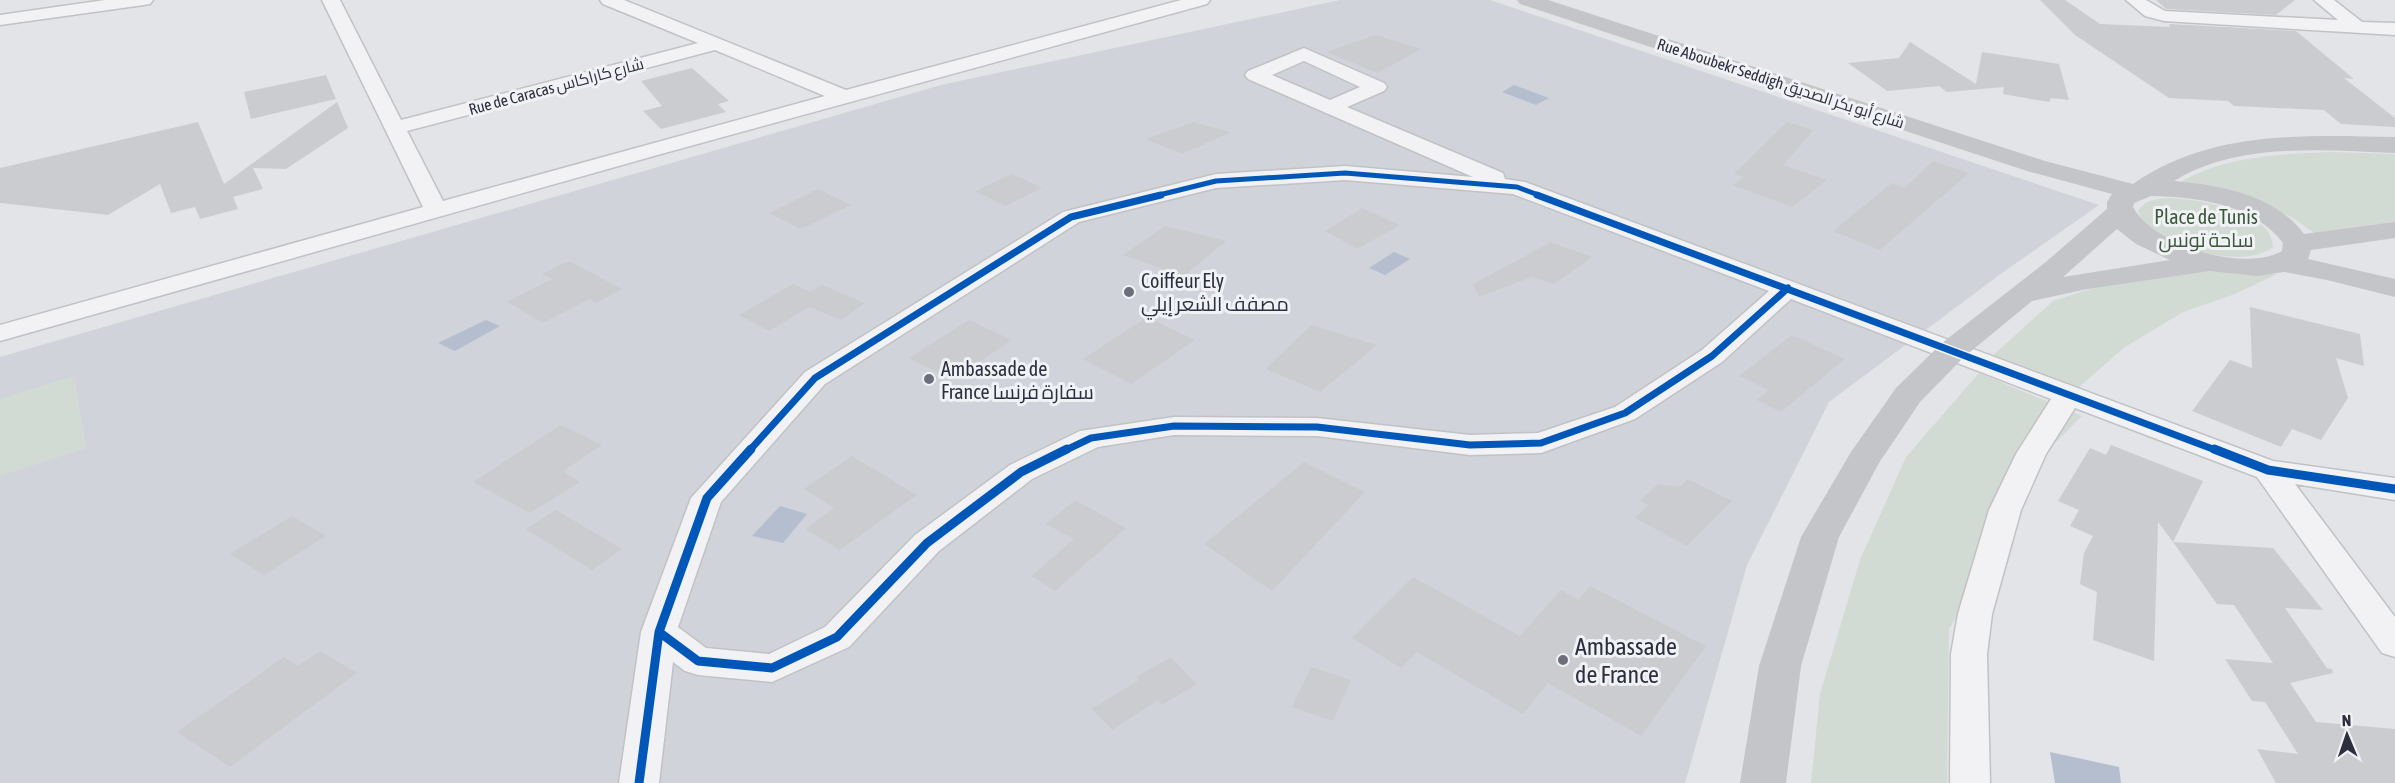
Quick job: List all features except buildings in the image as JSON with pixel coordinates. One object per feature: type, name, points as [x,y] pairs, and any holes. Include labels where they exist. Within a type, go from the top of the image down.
[{"type":"street","points":[[0,21],[144,0]]},
{"type":"street","points":[[331,0],[436,210]]},
{"type":"street","points":[[609,0],[845,97]]},
{"type":"street","points":[[0,333],[436,210],[1200,0]]},
{"type":"street","name":"Rue Aboubekr Seddigh شارع أبو بكر الصديق","points":[[1527,0],[2036,166],[2128,199]]},
{"type":"street","points":[[2135,0],[2157,14],[2395,29]]},
{"type":"street","points":[[2323,0],[2359,28]]},
{"type":"street","name":"Rue de Caracas شارع كاراكاس","points":[[394,128],[718,44]]},
{"type":"street","points":[[1330,107],[1377,87],[1304,54],[1255,75],[1517,187],[2268,470],[2395,489]]},
{"type":"street","points":[[1762,783],[1780,666],[1820,537],[1863,460],[1908,395],[1953,350],[2023,295],[2128,199],[2192,162],[2224,153],[2296,145],[2395,145]]},
{"type":"street","points":[[639,783],[660,632],[707,498],[815,378],[1071,217],[1216,181],[1345,173],[1517,187]]},
{"type":"street","points":[[2128,199],[2181,189],[2232,200],[2276,220],[2293,236],[2293,251]]},
{"type":"street","points":[[2128,199],[2124,220],[2143,236],[2174,251],[2211,262],[2252,267],[2293,251],[2395,230]]},
{"type":"street","points":[[2293,251],[2328,271],[2395,287]]},
{"type":"street","points":[[2023,295],[2087,280],[2211,262]]},
{"type":"street","points":[[660,632],[698,661],[772,668],[837,637],[927,543],[1021,472],[1091,438],[1174,426],[1293,427],[1470,445],[1541,443],[1625,413],[1712,356],[1788,288]]},
{"type":"street","points":[[1970,783],[1969,654],[1975,614],[2006,510],[2031,454],[2068,395]]},
{"type":"street","points":[[2268,470],[2395,644]]},
{"type":"shaded area","name":"Ambassade de France سفارة فرنسا","points":[[1340,0],[1490,0],[2099,205],[2002,273],[1829,402],[1747,565],[1685,783],[0,783],[0,357],[941,85]]},
{"type":"green space","points":[[2330,152],[2395,154],[2395,228],[2323,239],[2293,218],[2254,200],[2179,183],[2214,167],[2252,158]]},
{"type":"green space","name":"Place de Tunis ساحة تونس","points":[[2168,198],[2214,204],[2247,216],[2261,224],[2270,234],[2273,247],[2259,254],[2241,257],[2199,252],[2178,245],[2160,236],[2146,224],[2138,211],[2144,204]]},
{"type":"green space","points":[[2217,270],[2277,274],[2235,294],[2183,312],[2125,347],[2071,394],[1990,358],[2053,301],[2115,281]]},
{"type":"green space","points":[[1979,373],[2082,416],[2038,460],[2014,518],[1949,629],[1947,783],[1811,783],[1820,694],[1860,560],[1906,457]]},
{"type":"green space","points":[[74,376],[86,448],[0,476],[0,399]]},
{"type":"water","points":[[1514,85],[1549,98],[1536,105],[1502,92]]},
{"type":"water","points":[[1394,252],[1410,259],[1385,275],[1369,268]]},
{"type":"water","points":[[486,320],[500,326],[455,351],[438,343]]},
{"type":"water","points":[[780,506],[807,514],[783,543],[752,536]]},
{"type":"water","points":[[2050,752],[2119,767],[2121,783],[2055,783]]},
{"type":"cycle path","points":[[639,783],[659,632],[707,498],[815,378],[1071,217],[1216,181],[1345,173],[1517,187],[2268,470],[2395,489]]},
{"type":"cycle path","points":[[659,632],[698,661],[772,668],[837,637],[927,543],[1021,472],[1091,438],[1174,426],[1317,427],[1470,445],[1541,443],[1625,413],[1712,356],[1788,288]]},
{"type":"place","name":"Coiffeur Ely مصفف الشعر إيلي","points":[[1129,292]]},
{"type":"place","name":"Ambassade de France سفارة فرنسا","points":[[929,379]]},
{"type":"place","name":"Ambassade de France","points":[[1563,660]]}]
